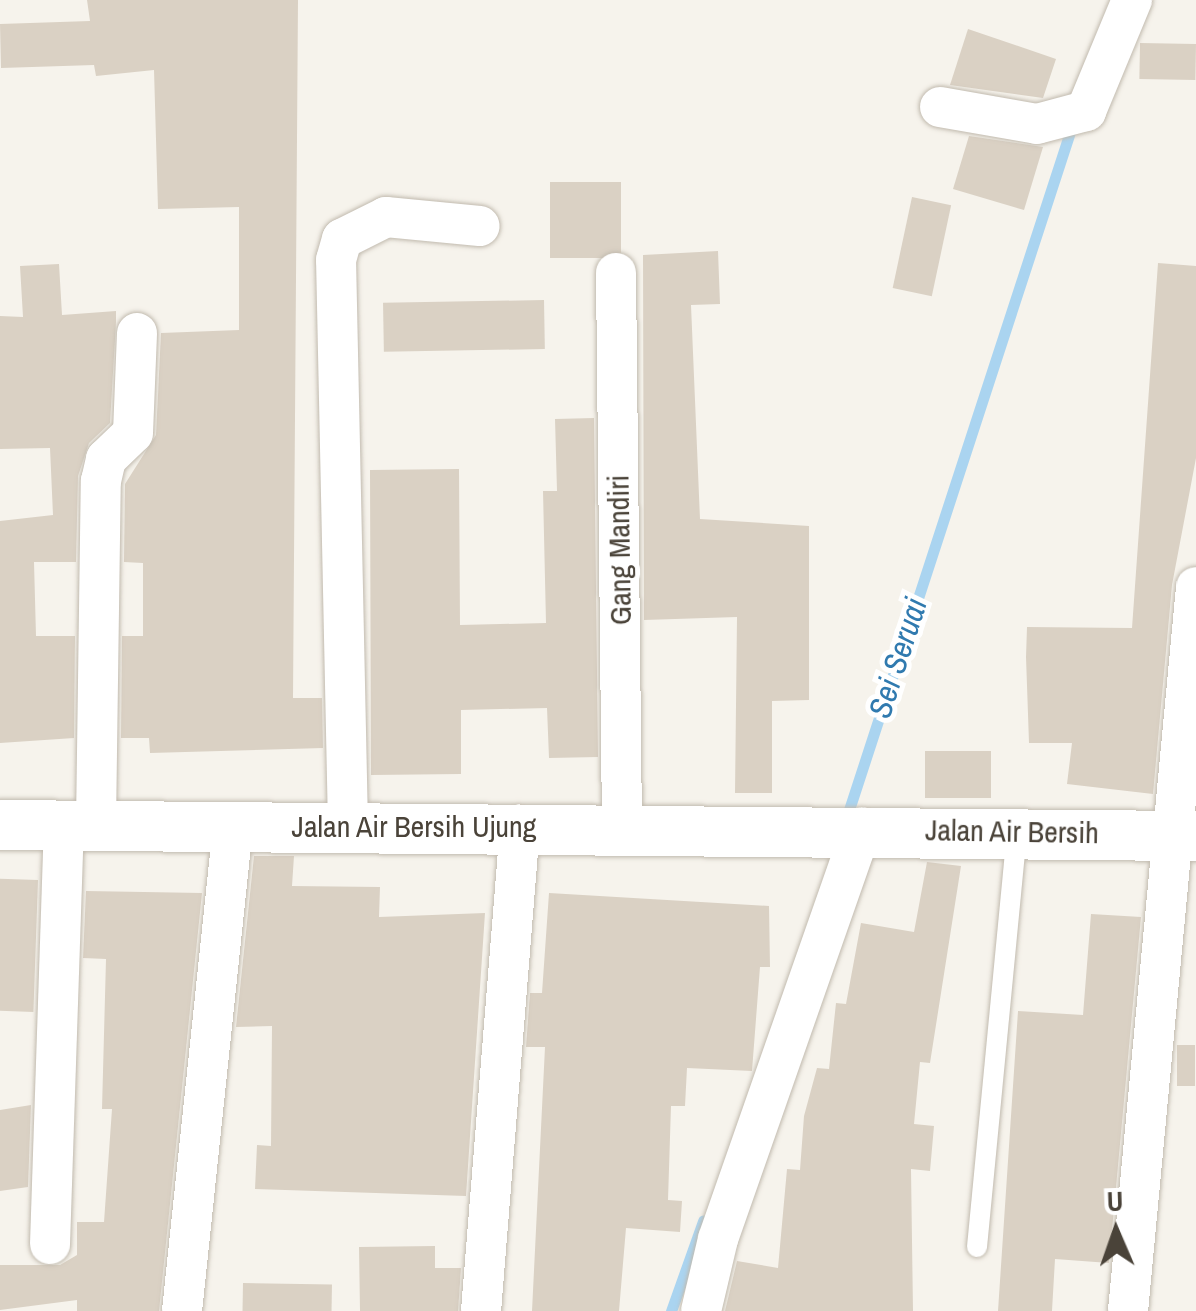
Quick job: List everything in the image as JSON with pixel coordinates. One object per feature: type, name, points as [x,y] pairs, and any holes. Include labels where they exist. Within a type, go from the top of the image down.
[{"type":"street","points":[[940,107],[1068,117],[1132,0]]},
{"type":"street","points":[[348,826],[336,260],[342,238],[374,220],[480,226]]},
{"type":"street","name":"Gang Mandiri","points":[[616,273],[622,827]]},
{"type":"street","points":[[50,1244],[100,481],[106,459],[134,433],[137,334]]},
{"type":"street","points":[[1128,1311],[1183,835],[1196,587]]},
{"type":"street","name":"Jalan Air Bersih Ujung","points":[[0,824],[849,828]]},
{"type":"street","points":[[481,1311],[520,825]]},
{"type":"street","points":[[182,1311],[233,826]]},
{"type":"street","points":[[701,1311],[718,1238],[849,828]]},
{"type":"street","name":"Jalan Air Bersih","points":[[849,828],[1183,835]]},
{"type":"lane","points":[[977,1247],[1018,830]]},
{"type":"building","points":[[87,0],[298,0],[293,698],[322,698],[323,748],[150,753],[149,738],[121,738],[122,636],[143,636],[143,563],[124,562],[125,484],[156,435],[161,333],[239,330],[239,207],[158,209],[154,70],[96,76],[94,65],[1,68],[0,24],[90,21]]},
{"type":"building","points":[[968,29],[1056,59],[1043,98],[950,85]]},
{"type":"building","points":[[1140,43],[1196,44],[1195,80],[1139,79]]},
{"type":"building","points":[[969,136],[1043,147],[1024,210],[953,189]]},
{"type":"building","points":[[550,182],[621,182],[621,258],[550,258]]},
{"type":"building","points":[[912,197],[951,205],[932,296],[893,288]]},
{"type":"building","points":[[718,251],[720,304],[691,305],[700,519],[809,526],[809,700],[772,701],[772,793],[735,793],[737,617],[644,620],[643,255]]},
{"type":"building","points":[[1158,263],[1196,266],[1196,458],[1172,585],[1153,794],[1067,784],[1072,743],[1029,743],[1026,657],[1027,627],[1132,628]]},
{"type":"building","points":[[59,264],[62,315],[116,311],[110,423],[89,443],[78,476],[76,562],[34,562],[36,636],[75,636],[74,738],[0,743],[0,521],[53,515],[50,448],[0,449],[0,316],[23,317],[20,266]]},
{"type":"building","points":[[544,300],[545,349],[384,352],[383,303]]},
{"type":"building","points":[[594,418],[598,757],[549,758],[547,708],[461,710],[461,774],[371,775],[370,470],[459,469],[460,625],[546,623],[543,491],[557,491],[555,419]]},
{"type":"building","points":[[925,751],[991,751],[991,798],[925,798]]},
{"type":"building","points":[[254,856],[294,856],[292,886],[380,887],[379,917],[485,913],[466,1196],[255,1189],[257,1145],[271,1146],[272,1026],[236,1027]]},
{"type":"building","points":[[927,862],[961,866],[930,1063],[920,1062],[914,1124],[934,1126],[930,1171],[911,1169],[913,1311],[725,1311],[737,1261],[778,1268],[787,1169],[800,1170],[804,1116],[817,1068],[829,1069],[836,1003],[846,1004],[861,923],[914,932]]},
{"type":"building","points":[[0,879],[38,880],[33,1012],[0,1011]]},
{"type":"building","points":[[86,891],[202,893],[159,1311],[77,1311],[77,1300],[0,1310],[0,1265],[60,1265],[77,1255],[77,1222],[104,1222],[112,1109],[102,1109],[106,959],[83,958]]},
{"type":"building","points":[[549,893],[769,906],[770,967],[760,967],[752,1071],[687,1068],[685,1106],[671,1106],[668,1200],[682,1201],[680,1232],[626,1228],[619,1311],[532,1311],[545,1047],[526,1047],[530,993],[542,993]]},
{"type":"building","points":[[1091,914],[1141,917],[1109,1263],[1055,1259],[1052,1311],[998,1311],[1018,1011],[1083,1015]]},
{"type":"building","points":[[1177,1045],[1195,1045],[1195,1086],[1177,1086]]},
{"type":"building","points":[[31,1105],[28,1187],[0,1191],[0,1110]]},
{"type":"building","points":[[435,1246],[435,1268],[461,1268],[458,1311],[360,1311],[359,1247]]},
{"type":"building","points":[[243,1283],[332,1285],[332,1311],[243,1311]]},
{"type":"waterway","name":"Sei Seruai","points":[[845,822],[1072,126]]},
{"type":"waterway","name":"Sei Seruai","points":[[671,1311],[703,1221]]}]
